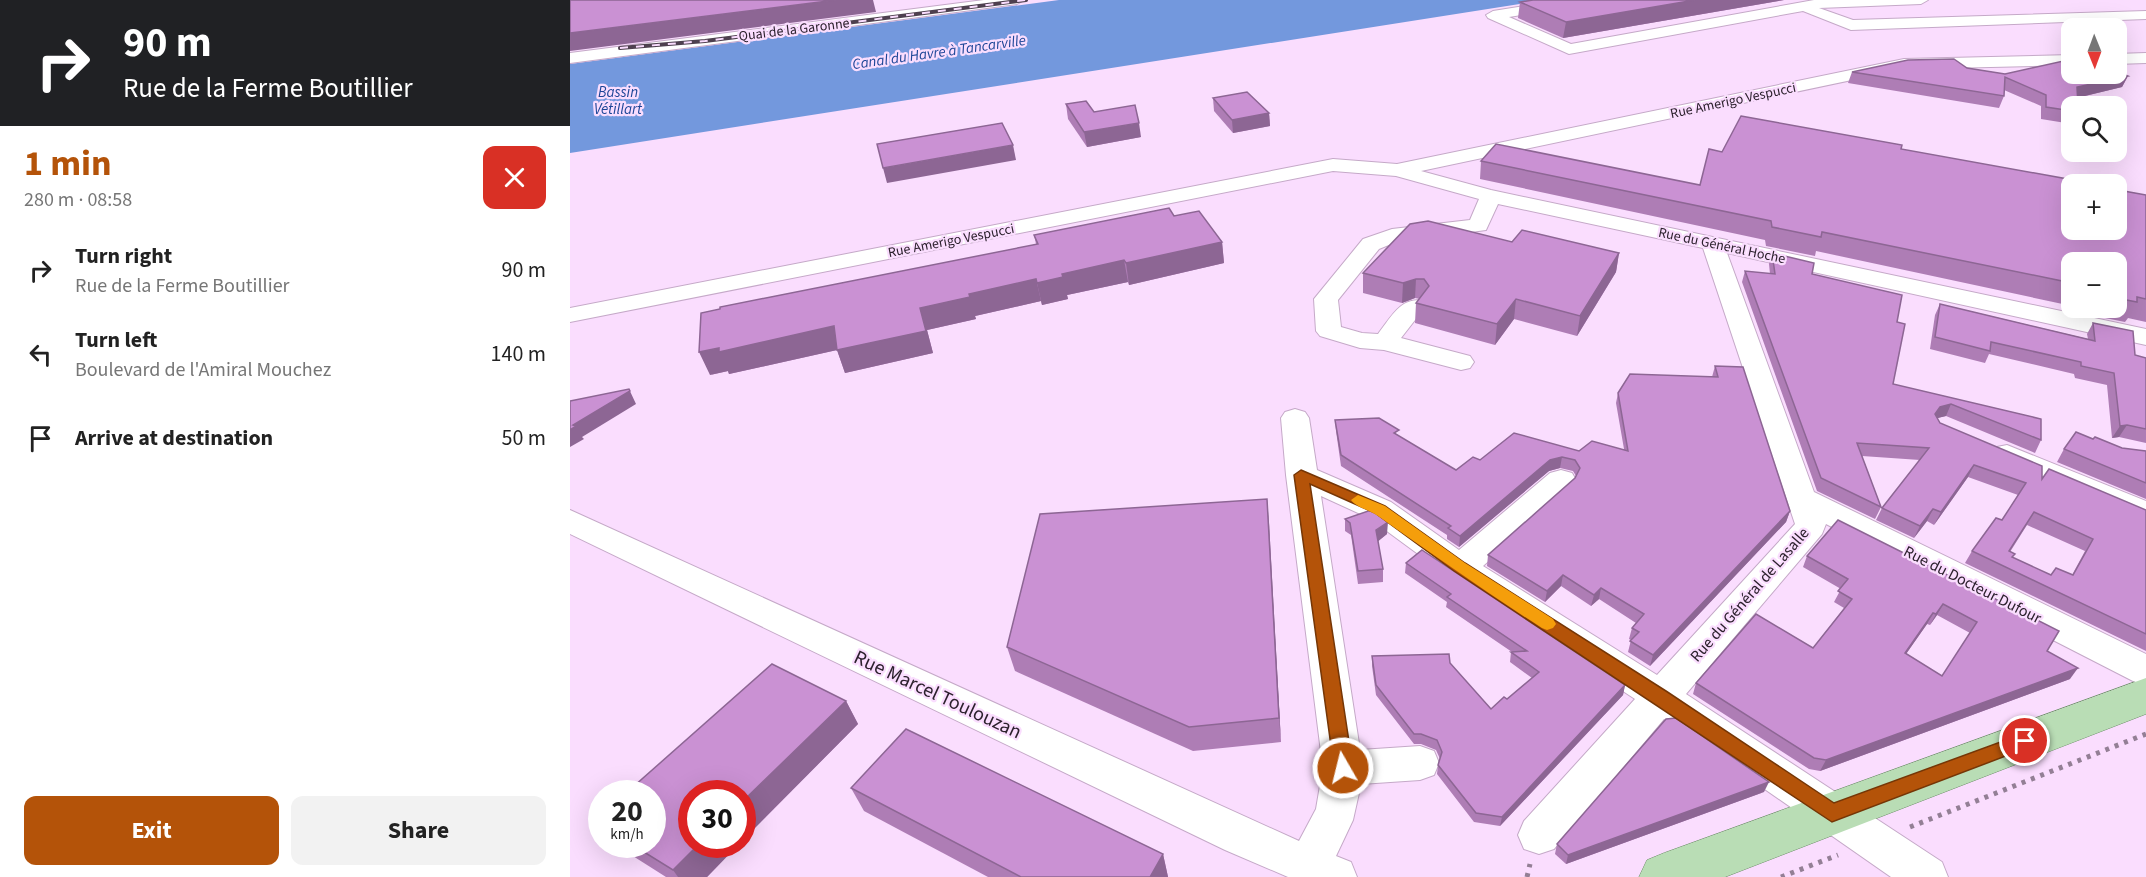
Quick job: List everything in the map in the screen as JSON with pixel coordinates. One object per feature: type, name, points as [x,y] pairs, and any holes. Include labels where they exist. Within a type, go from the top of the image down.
[{"type":"main road","points":[[1664,877],[2146,696]]},
{"type":"street","name":"Quai de la Garonne","points":[[570,58],[1017,0]]},
{"type":"street","points":[[1588,0],[1492,15],[1569,49],[1821,3],[1921,0]]},
{"type":"street","points":[[1801,7],[1851,25],[2146,15]]},
{"type":"street","points":[[2127,58],[2146,58]]},
{"type":"street","name":"Rue Amerigo Vespucci","points":[[1398,170],[1904,64],[2061,60]]},
{"type":"street","name":"Rue Amerigo Vespucci","points":[[570,315],[1333,165]]},
{"type":"street","name":"Rue du Général Hoche","points":[[1333,165],[1398,170],[1491,196],[2146,338]]},
{"type":"street","points":[[1460,248],[1478,225],[1491,196]]},
{"type":"street","points":[[1461,362],[1385,342],[1360,340],[1329,331],[1326,299],[1371,244],[1392,236],[1478,225]]},
{"type":"street","name":"Rue du Général de Lasalle","points":[[1539,835],[1811,526],[1712,243]]},
{"type":"street","points":[[1385,342],[1414,306]]},
{"type":"street","points":[[1295,418],[1301,475],[1343,768],[1341,800],[1329,833],[1320,873]]},
{"type":"street","points":[[1987,445],[2146,513]]},
{"type":"street","points":[[1301,475],[1380,510],[1460,567],[1660,696],[1927,877]]},
{"type":"street","points":[[1460,567],[1561,480]]},
{"type":"street","name":"Rue du Docteur Dufour","points":[[1801,498],[2146,671]]},
{"type":"street","name":"Rue Marcel Toulouzan","points":[[570,521],[1320,873]]},
{"type":"street","points":[[1343,768],[1420,762]]},
{"type":"path","points":[[1782,877],[2146,734]]},
{"type":"water","name":"Bassin Vétillart","points":[[1059,0],[1545,0],[570,153],[570,64]]},
{"type":"building","points":[[570,0],[836,0],[570,33]]},
{"type":"building","points":[[1533,0],[1695,0],[1566,22],[1520,2]]},
{"type":"building","points":[[1954,59],[1967,68],[2005,74],[2061,62],[2061,84],[2091,84],[2077,87],[2077,96],[2061,96],[2061,109],[2046,107],[2046,95],[2005,77],[2004,96],[1852,72],[1908,60]]},
{"type":"building","points":[[1247,92],[1269,113],[1232,120],[1213,98]]},
{"type":"building","points":[[1086,101],[1094,112],[1135,105],[1139,123],[1084,132],[1066,104]]},
{"type":"building","points":[[1741,116],[1902,145],[1901,149],[2061,178],[2061,240],[2127,240],[2127,192],[2146,195],[2146,299],[2137,297],[2137,302],[2127,300],[2127,252],[2061,252],[2061,281],[1822,232],[1821,237],[1772,227],[1771,221],[1481,161],[1496,144],[1700,185],[1709,149],[1722,152]]},
{"type":"building","points":[[1002,123],[1013,145],[883,168],[877,144]]},
{"type":"building","points":[[1169,208],[1174,216],[1199,211],[1222,242],[1126,263],[1124,260],[1062,274],[1063,277],[1037,283],[1036,279],[969,294],[970,297],[920,308],[926,331],[837,350],[834,326],[719,352],[719,348],[699,352],[701,313],[720,309],[720,307],[1038,244],[1034,235]]},
{"type":"building","points":[[1428,221],[1512,242],[1522,230],[1619,253],[1580,316],[1516,299],[1497,324],[1416,303],[1429,286],[1424,279],[1403,283],[1363,273],[1410,224]]},
{"type":"building","points":[[1772,253],[1814,263],[1812,274],[1902,295],[1897,322],[1905,324],[1893,384],[2041,419],[2041,440],[1951,404],[1940,407],[1935,414],[1940,423],[2042,466],[2042,479],[2049,469],[2146,510],[2146,634],[1972,551],[1996,518],[2002,520],[2026,483],[1974,465],[1941,512],[1933,509],[1920,526],[1882,508],[1929,448],[1857,443],[1881,507],[1821,478],[1745,271],[1775,274]],"holes":[[[2034,512],[2093,539],[2073,575],[2056,568],[2051,575],[2012,557],[2015,554],[2009,551]]]},
{"type":"building","points":[[1940,304],[2095,341],[2093,323],[2133,331],[2135,355],[2146,358],[2146,429],[2120,426],[2114,373],[2081,366],[2081,362],[1991,342],[1990,351],[1935,337]]},
{"type":"building","points":[[1715,366],[1743,367],[1790,511],[1653,655],[1630,641],[1639,632],[1632,628],[1644,614],[1601,588],[1594,595],[1563,575],[1547,591],[1488,555],[1575,478],[1580,468],[1575,460],[1562,457],[1550,460],[1460,536],[1448,528],[1451,526],[1341,455],[1335,420],[1379,418],[1399,430],[1394,433],[1456,470],[1473,457],[1480,460],[1514,433],[1579,451],[1592,441],[1628,451],[1618,393],[1630,374],[1718,377]]},
{"type":"building","points":[[629,389],[630,391],[573,425],[576,426],[570,430],[570,401]]},
{"type":"building","points":[[2076,432],[2122,448],[2146,451],[2146,483],[2064,449]]},
{"type":"building","points":[[1267,499],[1279,718],[1189,727],[1007,647],[1040,514]]},
{"type":"building","points":[[1371,510],[1388,522],[1376,530],[1383,569],[1358,571],[1350,523],[1345,519]]},
{"type":"building","points":[[1838,520],[2059,631],[2047,651],[2078,668],[1826,760],[1814,758],[1696,683],[1756,614],[1813,648],[1852,599],[1838,591],[1848,579],[1807,556]],"holes":[[[1943,604],[1977,622],[1942,676],[1905,653],[1933,613],[1936,614]]]},
{"type":"building","points":[[1422,550],[1625,685],[1502,817],[1476,813],[1438,765],[1442,752],[1437,740],[1414,734],[1376,685],[1372,656],[1449,654],[1450,663],[1491,709],[1504,697],[1507,699],[1539,672],[1511,652],[1527,651],[1447,597],[1451,594],[1406,563]]},
{"type":"building","points":[[772,664],[846,701],[756,788],[756,780],[678,780],[678,858],[685,858],[673,870],[654,858],[666,858],[666,780],[641,780]]},
{"type":"building","points":[[1676,718],[1769,782],[1568,855],[1557,844],[1666,719]]},
{"type":"building","points":[[906,729],[1163,854],[1150,877],[1021,877],[851,788]]},
{"type":"railway","points":[[620,48],[705,41],[1026,0]]},
{"type":"slow traffic","points":[[1358,500],[1380,510],[1460,567],[1547,624]]},
{"type":"route","points":[[1343,768],[1301,475],[1380,510],[1460,567],[1660,696],[1832,813],[2025,741]]},
{"type":"water label","name":"Canal du Havre à Tancarville","points":[[939,52]]}]
